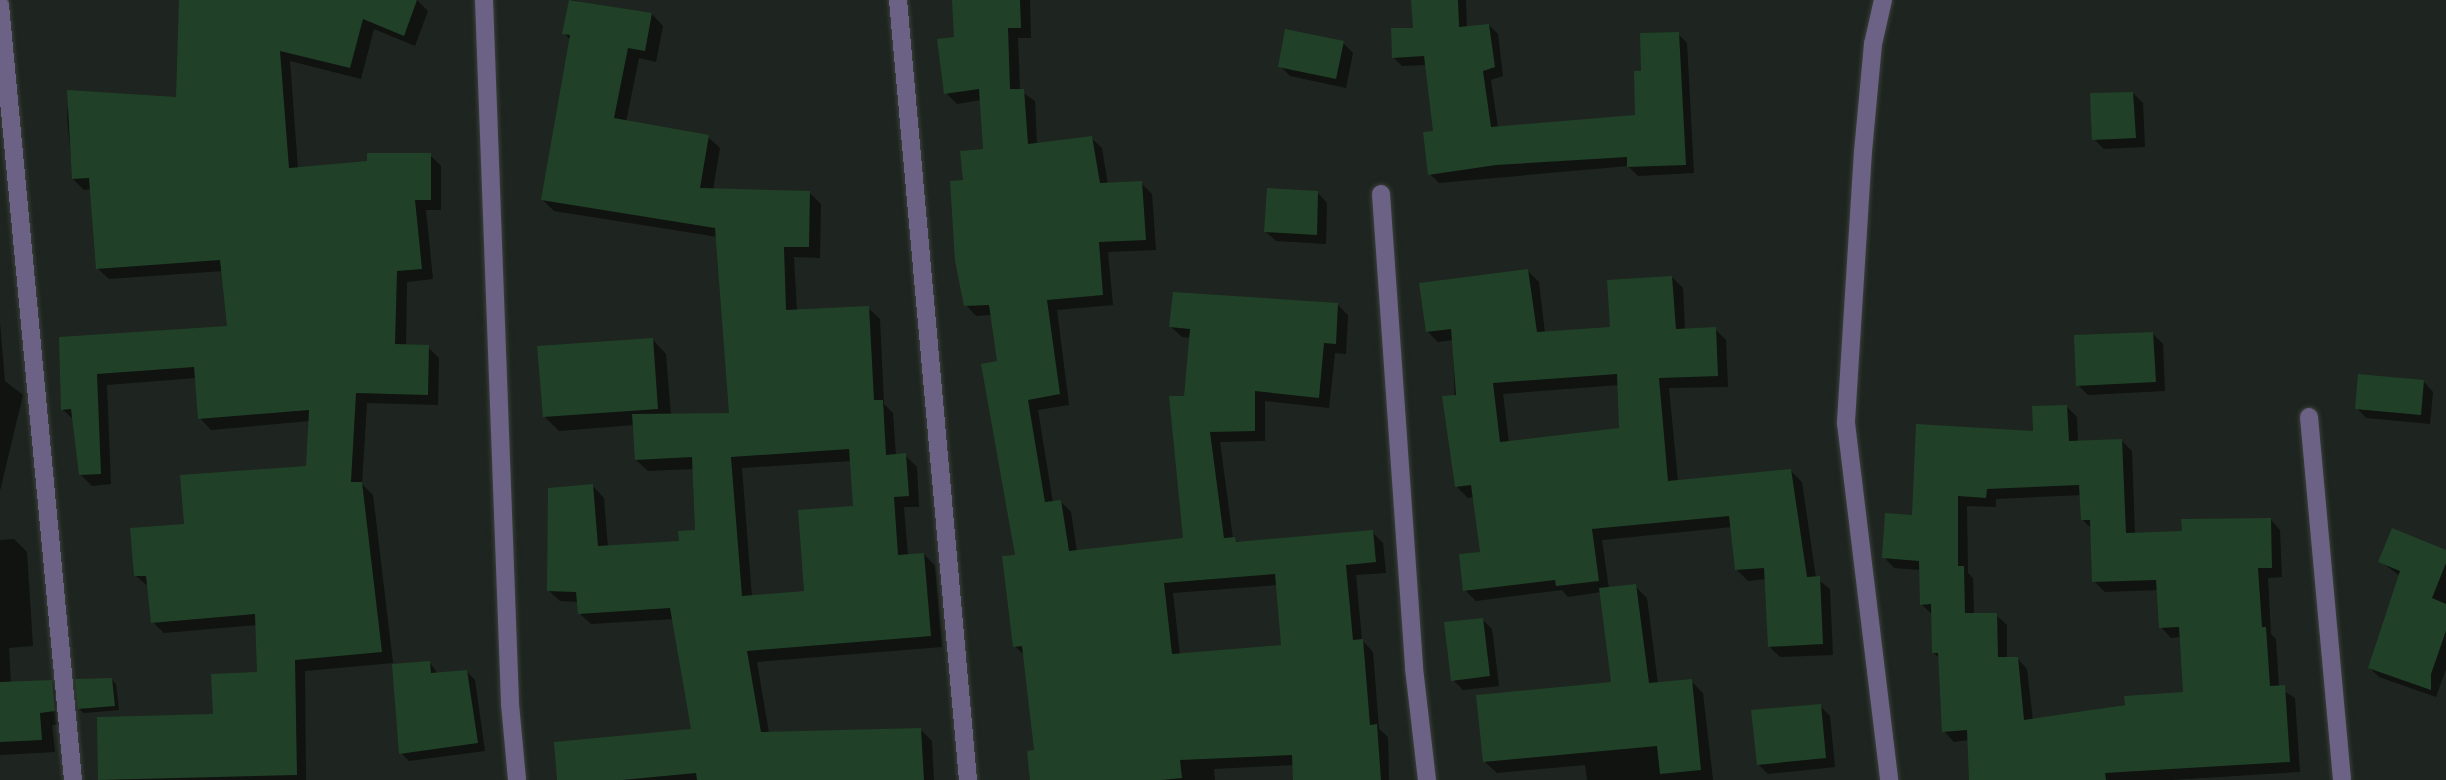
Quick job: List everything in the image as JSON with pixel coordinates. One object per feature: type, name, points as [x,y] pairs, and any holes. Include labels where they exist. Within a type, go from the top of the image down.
[{"type":"street","points":[[484,0],[510,704],[517,780]]},
{"type":"street","points":[[898,0],[968,780]]},
{"type":"street","points":[[1883,0],[1873,44],[1863,152],[1846,423],[1889,780]]},
{"type":"street","points":[[0,5],[73,780]]},
{"type":"street","points":[[1381,194],[1414,668],[1427,780]]},
{"type":"street","points":[[2309,417],[2342,780]]},
{"type":"building","points":[[179,0],[417,0],[404,36],[363,19],[350,68],[280,51],[289,168],[367,161],[367,153],[431,153],[431,200],[415,200],[422,269],[397,271],[395,344],[429,345],[428,395],[356,393],[351,482],[362,482],[382,652],[295,660],[297,775],[98,780],[97,717],[213,714],[211,674],[257,672],[255,614],[151,623],[146,576],[134,576],[130,528],[184,524],[180,475],[306,466],[309,410],[198,419],[194,367],[97,374],[101,474],[79,475],[71,409],[61,410],[59,337],[227,326],[220,260],[96,269],[89,178],[72,179],[67,90],[176,97]]},
{"type":"building","points":[[569,0],[652,13],[645,51],[628,48],[614,118],[709,135],[700,188],[810,191],[809,247],[784,247],[786,310],[869,306],[874,400],[883,400],[886,455],[906,453],[909,496],[894,497],[898,555],[924,553],[931,636],[747,651],[761,732],[921,728],[924,780],[697,780],[696,773],[622,780],[557,780],[554,742],[691,729],[670,608],[578,614],[576,592],[547,591],[548,488],[593,484],[598,546],[679,541],[678,531],[695,530],[692,457],[635,460],[632,414],[729,413],[715,228],[541,200],[570,35],[562,34]],"holes":[[[849,449],[853,506],[798,510],[804,591],[742,596],[731,457]]]},
{"type":"building","points":[[952,0],[1020,0],[1021,28],[1008,28],[1010,89],[1024,89],[1028,144],[1092,136],[1100,183],[1142,181],[1146,240],[1099,242],[1103,295],[1047,300],[1060,394],[1028,400],[1045,502],[1061,500],[1069,551],[1183,538],[1169,396],[1184,396],[1190,329],[1169,327],[1173,292],[1338,303],[1336,344],[1324,343],[1319,398],[1255,391],[1255,431],[1210,432],[1224,538],[1235,537],[1236,542],[1373,530],[1376,562],[1346,565],[1353,640],[1363,639],[1370,725],[1377,724],[1381,780],[1293,780],[1292,755],[1180,760],[1182,778],[1030,780],[1027,751],[1034,750],[1022,646],[1013,647],[1002,556],[1015,555],[981,364],[997,361],[989,305],[964,306],[955,261],[950,181],[963,180],[960,151],[983,149],[979,89],[944,94],[937,39],[954,37]],"holes":[[[1275,574],[1281,645],[1172,654],[1164,583]]]},
{"type":"building","points":[[1411,0],[1458,0],[1459,27],[1489,24],[1495,67],[1483,71],[1491,127],[1635,115],[1634,71],[1641,71],[1640,33],[1679,32],[1686,165],[1627,167],[1627,157],[1496,165],[1428,175],[1423,132],[1433,131],[1424,56],[1392,58],[1391,28],[1413,28]]},
{"type":"building","points":[[1285,29],[1344,41],[1336,79],[1278,67]]},
{"type":"building","points":[[2133,92],[2136,138],[2092,140],[2090,93]]},
{"type":"building","points":[[1267,188],[1318,191],[1317,235],[1264,232]]},
{"type":"building","points":[[1528,269],[1537,332],[1610,327],[1607,280],[1672,276],[1676,329],[1716,327],[1718,376],[1659,378],[1668,481],[1791,469],[1807,577],[1820,576],[1823,644],[1768,647],[1764,568],[1735,570],[1729,516],[1592,529],[1599,581],[1556,586],[1555,580],[1463,591],[1459,554],[1480,552],[1471,485],[1455,487],[1442,396],[1456,395],[1451,329],[1426,332],[1419,283]],"holes":[[[1617,374],[1619,428],[1500,442],[1493,383]]]},
{"type":"building","points":[[2153,332],[2156,382],[2076,386],[2074,335]]},
{"type":"building","points":[[653,338],[658,409],[543,417],[537,346]]},
{"type":"building","points":[[2358,374],[2424,380],[2421,415],[2355,409]]},
{"type":"building","points":[[2067,405],[2069,441],[2122,439],[2126,533],[2182,531],[2181,519],[2271,518],[2272,568],[2258,568],[2262,627],[2266,627],[2270,686],[2285,685],[2290,762],[2105,773],[2106,780],[1969,780],[1967,730],[1942,732],[1938,653],[1932,653],[1931,604],[1920,605],[1919,561],[1882,558],[1885,513],[1912,515],[1916,424],[2033,431],[2032,406]],"holes":[[[2079,485],[2081,520],[2090,520],[2092,582],[2156,580],[2159,628],[2179,627],[2183,692],[2124,696],[2125,705],[2024,720],[2018,657],[1998,657],[1997,613],[1965,613],[1964,566],[1958,566],[1958,496],[1986,498],[1987,489]]]},
{"type":"building","points":[[2392,528],[2446,550],[2446,563],[2432,598],[2446,604],[2446,631],[2431,674],[2431,690],[2368,668],[2400,571],[2378,562]]},
{"type":"building","points":[[1636,584],[1649,683],[1692,679],[1701,770],[1660,774],[1657,746],[1483,762],[1476,695],[1611,682],[1599,588]]},
{"type":"building","points":[[1483,618],[1490,676],[1451,681],[1444,622]]},
{"type":"building","points":[[430,661],[431,673],[467,670],[478,743],[399,754],[392,664]]},
{"type":"building","points":[[112,678],[115,706],[78,709],[75,679]]},
{"type":"building","points":[[52,680],[55,711],[40,713],[42,740],[0,742],[0,682]]},
{"type":"building","points":[[1821,704],[1826,758],[1757,765],[1751,710]]}]
